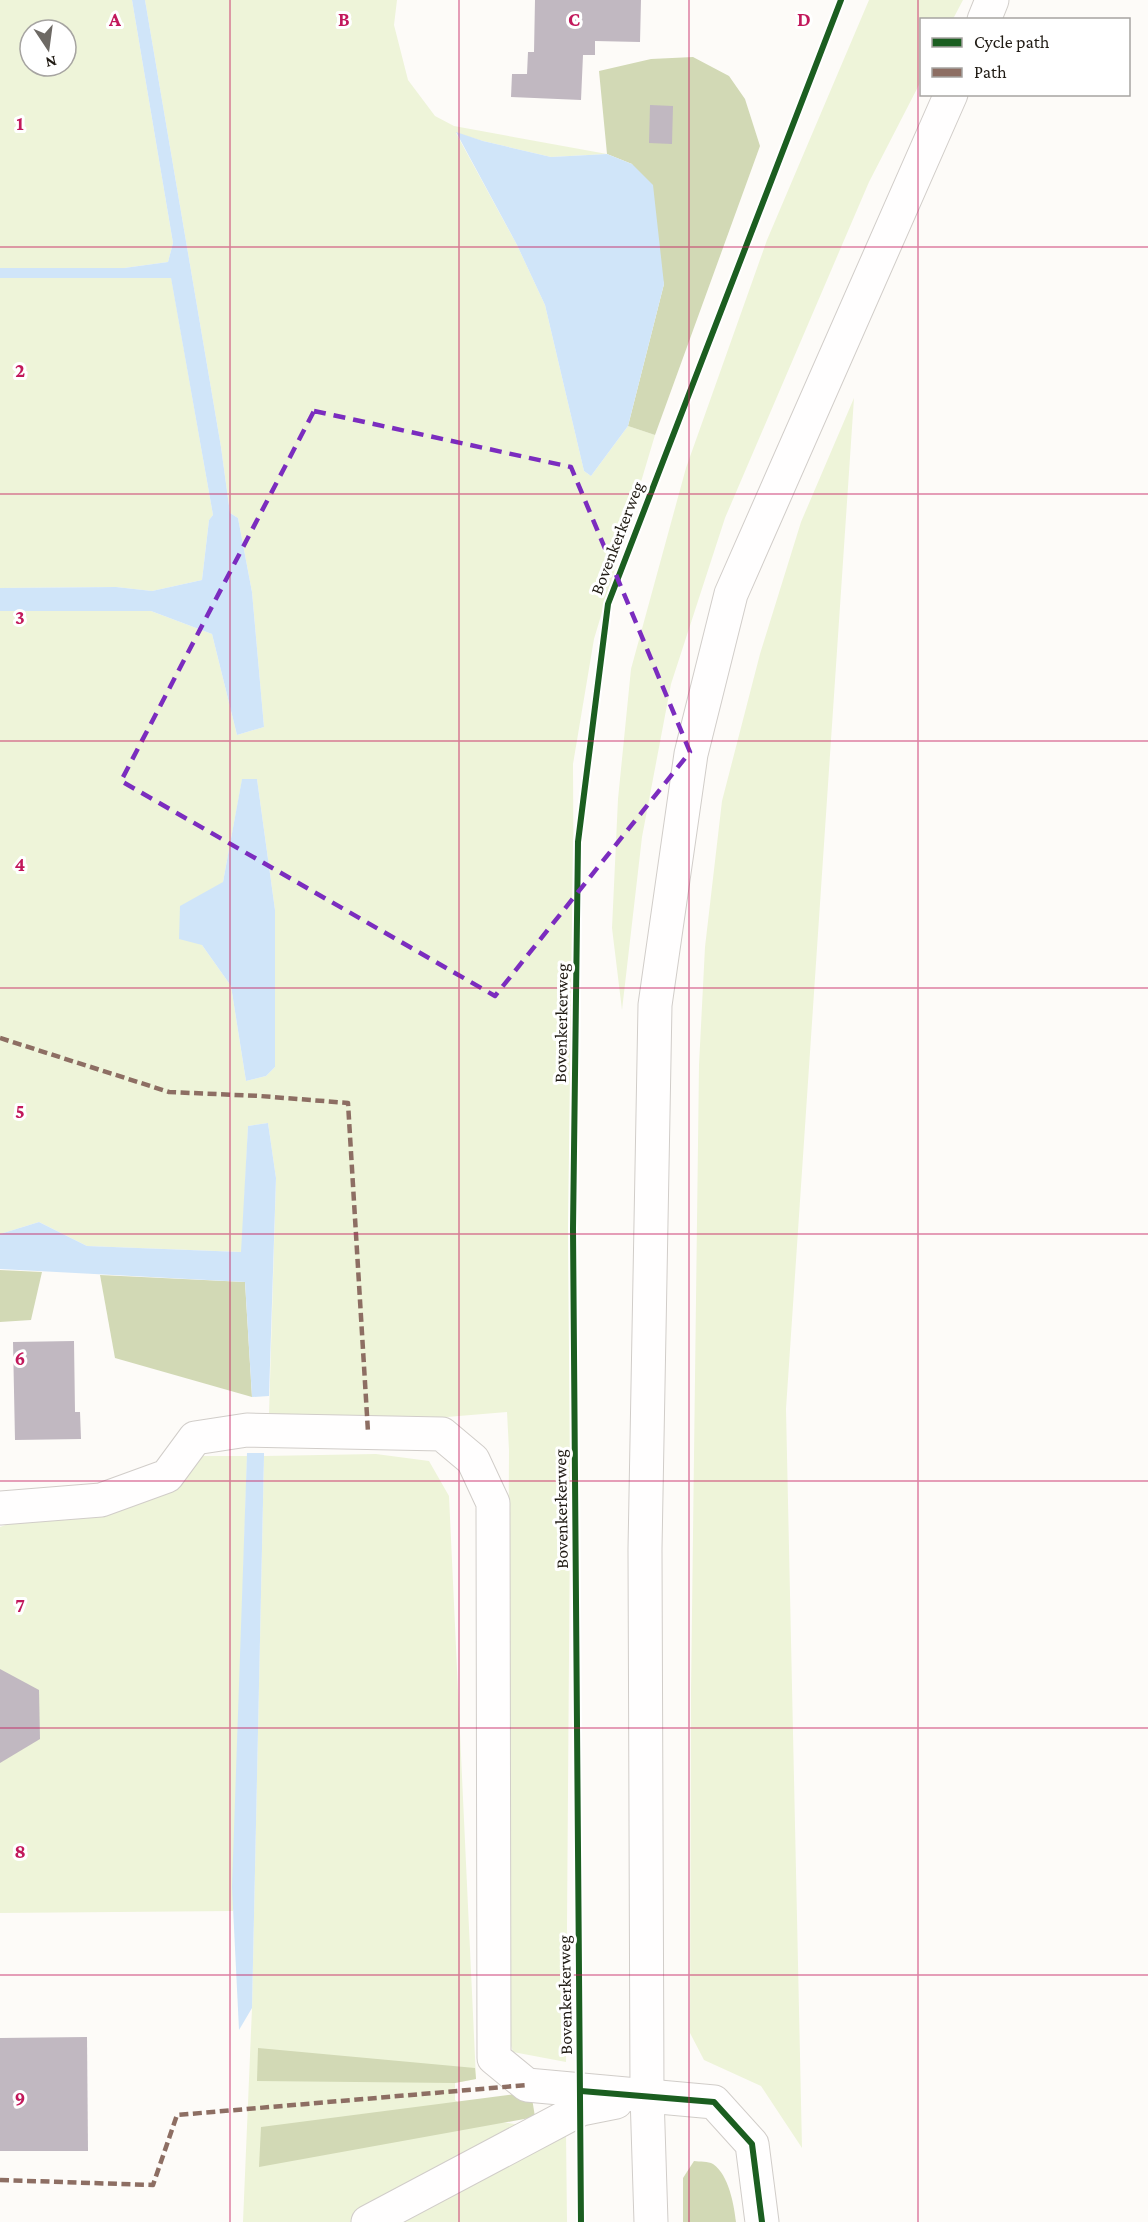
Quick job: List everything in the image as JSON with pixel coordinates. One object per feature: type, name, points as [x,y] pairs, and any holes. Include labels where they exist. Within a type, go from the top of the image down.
[{"type":"main road","points":[[985,18],[992,0]]},
{"type":"main road","points":[[651,2222],[647,2096],[645,1550],[655,1005],[691,754],[731,594],[950,96]]},
{"type":"main road","points":[[0,1508],[101,1500],[167,1476],[195,1437],[247,1430],[442,1434],[473,1460],[494,1503],[494,2058],[527,2085],[714,2102],[752,2144],[762,2222]]},
{"type":"main road","points":[[368,2222],[581,2109],[647,2096]]},
{"type":"highlighted area","points":[[314,411],[571,467],[690,752],[495,996],[121,781]]},
{"type":"green space","points":[[0,0],[132,0],[173,243],[168,262],[124,268],[0,268]]},
{"type":"green space","points":[[145,0],[397,0],[394,25],[408,80],[435,116],[454,126],[607,154],[551,157],[456,133],[517,245],[545,305],[584,471],[591,476],[628,426],[655,435],[594,639],[573,764],[574,976],[566,2062],[513,2052],[506,2029],[509,1450],[507,1412],[447,1417],[269,1415],[276,1178],[268,1123],[248,1126],[242,1252],[87,1246],[39,1222],[0,1234],[0,611],[151,611],[212,634],[237,735],[264,727],[252,592],[238,518],[230,513],[221,447]],"holes":[[[257,779],[275,910],[275,1067],[266,1076],[246,1081],[231,986],[202,945],[223,882],[242,780]]]},
{"type":"green space","points":[[869,0],[963,0],[954,18],[920,18],[920,83],[869,182],[725,518],[671,684],[642,837],[622,1010],[612,928],[618,799],[631,669],[686,468],[767,240]]},
{"type":"green space","points":[[693,57],[729,76],[745,99],[760,146],[655,435],[628,426],[664,284],[632,164],[607,154],[599,71],[651,59]]},
{"type":"green space","points":[[171,277],[213,515],[209,520],[202,580],[152,591],[116,587],[0,588],[0,278]]},
{"type":"green space","points":[[854,398],[786,1409],[802,2148],[761,2086],[704,2060],[690,2033],[691,1691],[699,1065],[705,947],[722,801],[760,654],[801,522]]},
{"type":"green space","points":[[0,1270],[42,1272],[31,1320],[0,1322]]},
{"type":"green space","points":[[100,1275],[245,1282],[252,1397],[115,1358]]},
{"type":"green space","points":[[376,1454],[429,1461],[449,1496],[476,2079],[455,2083],[455,2100],[476,2118],[566,2132],[567,2222],[243,2222],[252,2008],[264,1456]]},
{"type":"green space","points":[[202,1456],[247,1456],[233,1911],[0,1913],[0,1527]]},
{"type":"green space","points":[[258,2048],[475,2068],[476,2079],[455,2083],[257,2081]]},
{"type":"green space","points":[[531,2092],[535,2117],[259,2167],[261,2127]]},
{"type":"green space","points":[[694,2161],[713,2164],[723,2175],[732,2199],[736,2222],[683,2222],[683,2178]]},
{"type":"water","points":[[132,0],[145,0],[221,447],[230,513],[238,518],[252,592],[264,727],[237,735],[212,634],[151,611],[0,611],[0,588],[116,587],[152,591],[202,580],[209,520],[213,515],[171,278],[0,278],[0,268],[124,268],[168,262],[173,243]]},
{"type":"water","points":[[456,132],[483,141],[551,157],[607,154],[632,164],[653,185],[664,284],[628,426],[591,476],[584,471],[545,305],[517,245]]},
{"type":"water","points":[[242,779],[257,779],[275,910],[275,1067],[266,1076],[246,1081],[231,986],[202,945],[179,939],[180,906],[223,882]]},
{"type":"water","points":[[268,1123],[276,1178],[269,1396],[252,1397],[245,1282],[0,1269],[0,1234],[39,1222],[87,1246],[241,1252],[248,1126]]},
{"type":"water","points":[[247,1453],[264,1453],[264,1456],[252,2008],[239,2030],[232,1887]]},
{"type":"building","points":[[535,0],[641,0],[640,42],[595,41],[595,55],[583,55],[581,100],[511,97],[512,74],[527,74],[528,52],[534,52]]},
{"type":"building","points":[[650,105],[673,106],[672,144],[649,143]]},
{"type":"building","points":[[74,1341],[75,1412],[80,1412],[81,1439],[15,1440],[13,1342]]},
{"type":"building","points":[[0,1669],[39,1690],[40,1739],[0,1763]]},
{"type":"building","points":[[87,2037],[88,2151],[0,2151],[0,2038]]},
{"type":"marked path","points":[[0,1038],[169,1092],[348,1103],[368,1432]]},
{"type":"marked path","points":[[0,2180],[153,2185],[177,2115],[527,2085]]},
{"type":"cycle path","name":"Bovenkerkerweg","points":[[581,2222],[573,1229],[578,842],[608,604],[841,0]]},
{"type":"cycle path","points":[[581,2091],[714,2102],[752,2144],[762,2222]]}]
